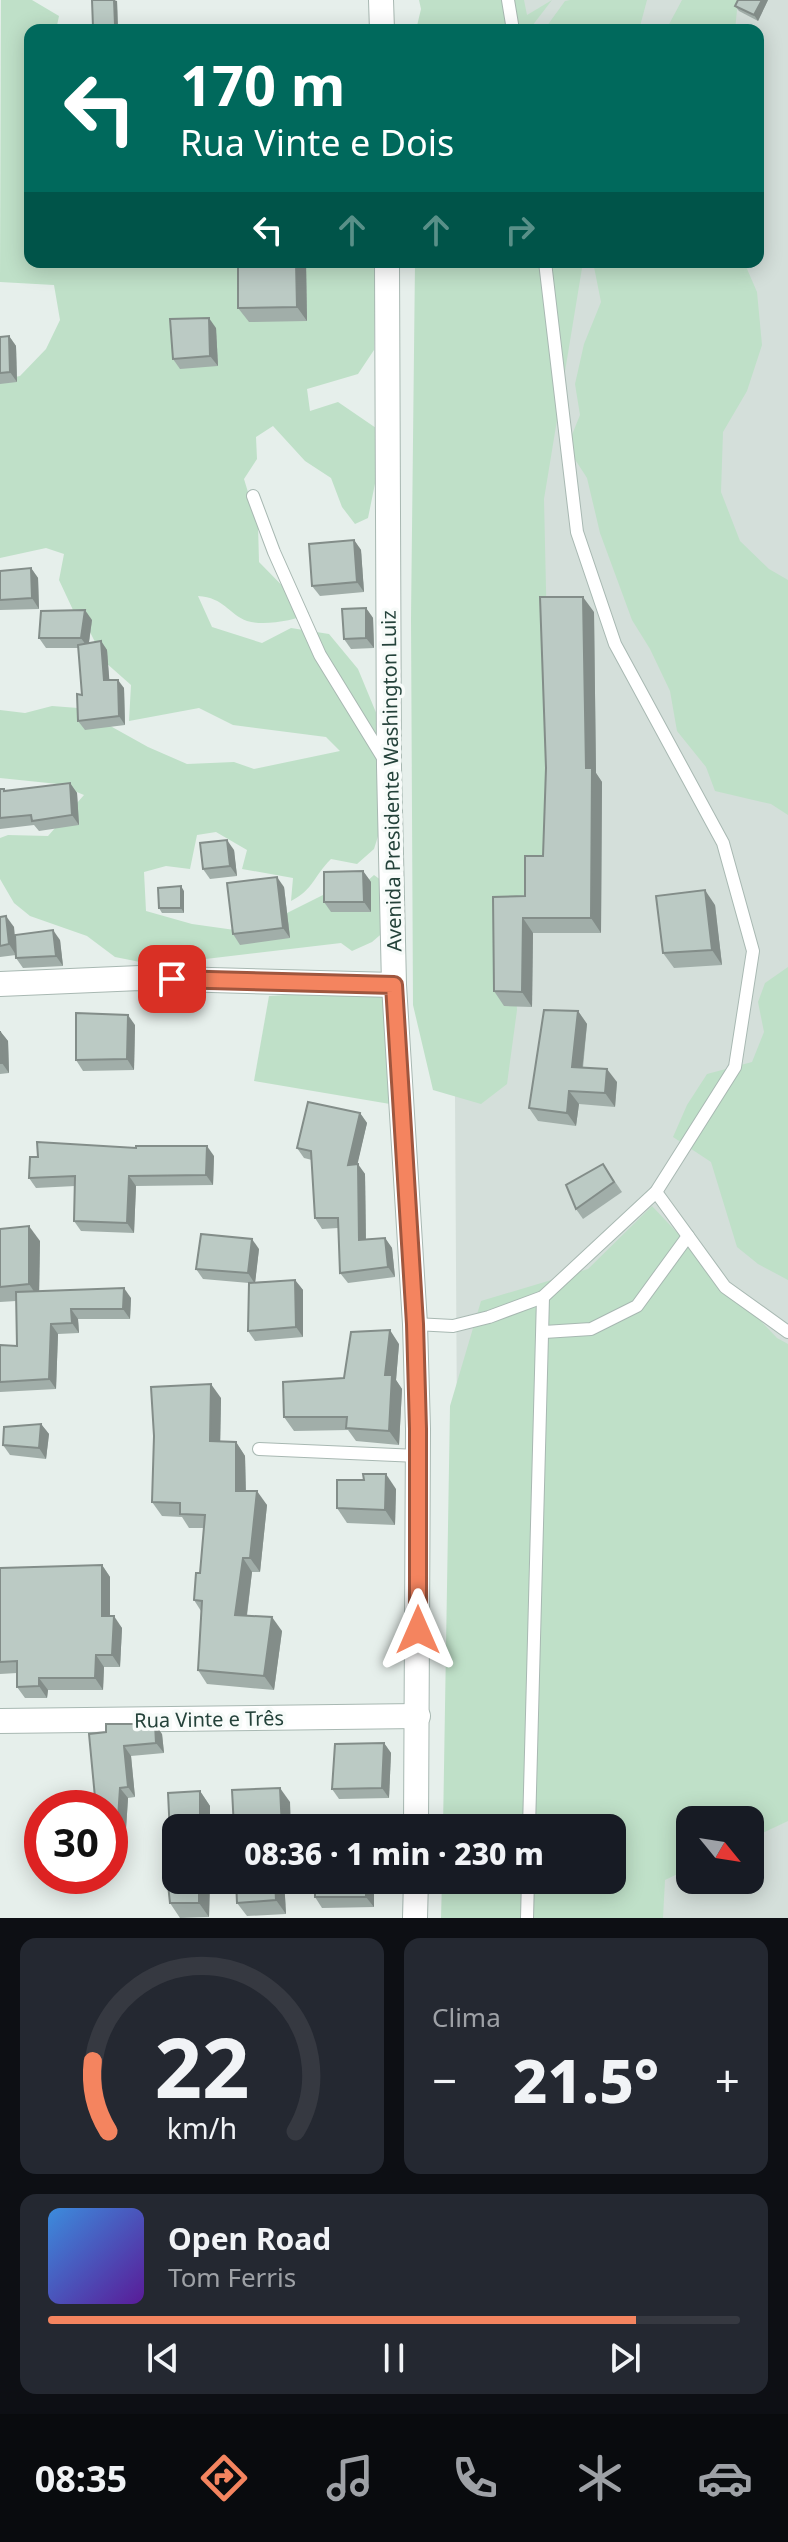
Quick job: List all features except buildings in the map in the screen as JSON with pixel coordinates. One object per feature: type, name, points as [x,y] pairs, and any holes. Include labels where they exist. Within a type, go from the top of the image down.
[{"type":"street","points":[[381,0],[382,24]]},
{"type":"street","name":"Avenida Presidente Washington Luiz","points":[[387,268],[389,767],[394,985],[415,1324],[418,1456],[416,1814]]},
{"type":"street","points":[[0,984],[140,978],[394,985]]},
{"type":"street","name":"Rua Vinte e Três","points":[[0,1721],[418,1716]]},
{"type":"street","points":[[415,1918],[416,1894]]},
{"type":"lane","points":[[508,0],[512,24]]},
{"type":"lane","points":[[415,1324],[453,1326],[489,1317],[543,1297],[656,1192],[735,1067],[753,951],[723,843],[615,644],[577,532],[546,268]]},
{"type":"lane","points":[[253,496],[320,655],[389,767]]},
{"type":"lane","points":[[656,1192],[725,1287],[788,1332]]},
{"type":"lane","points":[[544,1332],[591,1329],[637,1306],[688,1236]]},
{"type":"lane","points":[[529,1814],[543,1297]]},
{"type":"lane","points":[[259,1449],[418,1456]]},
{"type":"lane","points":[[527,1918],[528,1894]]},
{"type":"shaded area","points":[[448,0],[788,0],[788,1918],[473,1918],[561,1894],[626,1894],[626,1814],[578,1814],[459,1765],[450,268],[764,268],[764,24],[449,24]]},
{"type":"green space","points":[[1,0],[32,0],[59,16],[57,24],[24,24],[24,268],[376,268],[374,350],[358,374],[307,389],[310,411],[338,402],[376,428],[379,464],[368,518],[355,524],[342,507],[331,478],[305,461],[273,426],[256,437],[257,459],[244,479],[258,525],[259,562],[309,613],[279,622],[247,621],[220,603],[198,596],[212,627],[262,643],[291,628],[329,634],[358,669],[382,727],[379,833],[374,849],[357,864],[331,859],[309,887],[291,901],[293,878],[242,869],[247,850],[216,832],[197,835],[190,869],[166,866],[144,872],[146,911],[192,924],[249,932],[331,891],[346,900],[374,875],[389,886],[386,930],[372,942],[352,951],[341,943],[155,965],[115,957],[87,936],[30,916],[14,903],[0,879],[0,838],[8,835],[48,836],[84,795],[58,784],[0,778],[0,710],[25,713],[52,706],[78,708],[148,747],[187,764],[234,762],[254,769],[340,751],[326,737],[233,725],[199,708],[129,721],[131,685],[105,662],[90,632],[73,610],[59,580],[64,554],[46,548],[0,558],[0,380],[20,376],[46,349],[60,320],[54,285],[0,282]]},
{"type":"green space","points":[[419,0],[524,0],[527,15],[552,0],[534,24],[417,24],[421,9]]},
{"type":"green space","points":[[647,0],[641,24],[548,24],[565,1]]},
{"type":"green space","points":[[682,0],[738,0],[736,24],[669,24]]},
{"type":"green space","points":[[415,268],[582,268],[544,499],[552,858],[511,912],[517,1010],[507,1084],[481,1104],[433,1090],[413,1005],[411,619]]},
{"type":"green space","points":[[594,268],[747,268],[757,292],[762,345],[747,391],[723,432],[721,492],[740,541],[769,569],[788,580],[788,815],[771,804],[715,791],[706,767],[677,731],[670,691],[632,620],[600,533],[587,478],[567,447],[580,415],[575,384],[584,344],[601,302]]},
{"type":"green space","points":[[788,967],[788,1280],[758,1264],[737,1247],[711,1162],[673,1137],[687,1105],[707,1074],[752,1062],[764,1032],[758,1002],[765,983]]},
{"type":"green space","points":[[389,988],[390,1104],[254,1081],[269,996]]},
{"type":"green space","points":[[652,1206],[777,1338],[788,1344],[788,1821],[764,1832],[764,1806],[676,1806],[676,1875],[665,1880],[663,1918],[441,1918],[442,1894],[626,1894],[626,1814],[443,1814],[450,1406],[481,1301],[588,1269]]},
{"type":"route","points":[[172,979],[394,985],[415,1324],[418,1630]]}]
